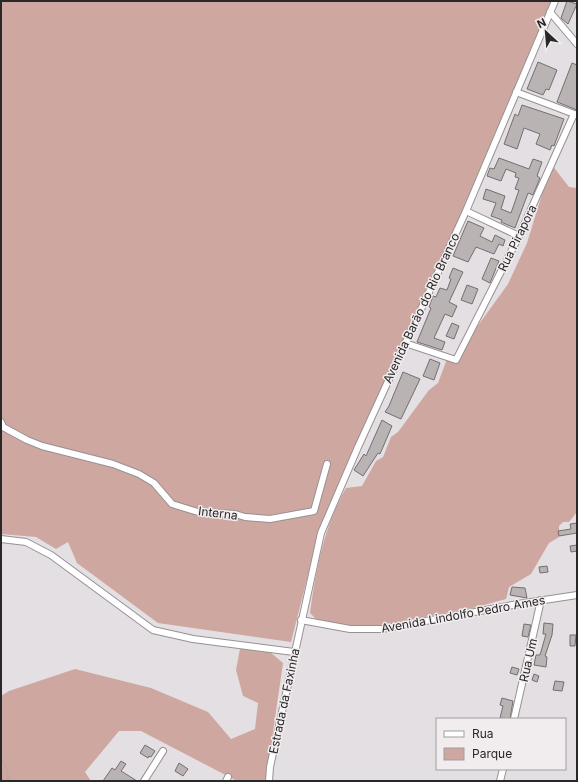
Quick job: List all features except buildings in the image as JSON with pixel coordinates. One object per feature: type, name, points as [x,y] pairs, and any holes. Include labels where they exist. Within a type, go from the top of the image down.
[{"type":"street","name":"Avenida Barão do Rio Branco","points":[[301,620],[321,533],[466,211],[555,1]]},
{"type":"street","points":[[550,12],[577,44]]},
{"type":"street","points":[[516,92],[576,114]]},
{"type":"street","name":"Rua Pirapora","points":[[406,343],[456,360],[519,236],[576,114]]},
{"type":"street","points":[[466,211],[519,236]]},
{"type":"street","name":"Interna","points":[[1,422],[3,427],[42,446],[113,464],[138,474],[154,483],[172,504],[202,513],[236,514],[245,517],[270,519],[314,511],[327,464]]},
{"type":"street","points":[[1,539],[26,542],[51,555],[153,630],[193,640],[294,652]]},
{"type":"street","name":"Avenida Lindolfo Pedro Ames","points":[[301,620],[350,629],[382,629],[541,600],[577,595]]},
{"type":"street","name":"Rua Um","points":[[514,718],[541,600]]},
{"type":"street","name":"Estrada da Faxinha","points":[[269,781],[270,767],[301,620]]},
{"type":"street","points":[[144,781],[163,751]]},
{"type":"street","points":[[500,781],[503,770]]},
{"type":"path","points":[[1,759],[8,773],[8,781]]},
{"type":"green space","points":[[1,1],[553,1],[464,211],[319,531],[291,642],[158,623],[77,563],[68,542],[56,549],[36,537],[1,534]]},
{"type":"green space","points":[[552,165],[569,187],[577,188],[577,512],[569,522],[563,522],[559,526],[559,537],[549,543],[531,574],[509,587],[506,599],[473,608],[369,627],[338,626],[318,621],[310,613],[315,580],[322,548],[338,502],[346,488],[362,486],[376,461],[383,457],[391,437],[398,432],[429,390],[438,383],[447,359],[458,363],[469,338],[508,284],[527,243],[543,191],[544,172]]},
{"type":"green space","points":[[240,649],[270,652],[283,663],[266,780],[237,781],[141,731],[119,731],[85,772],[91,781],[1,781],[1,696],[9,691],[75,669],[151,688],[208,712],[231,739],[255,729],[258,703],[243,696],[236,670]]}]
